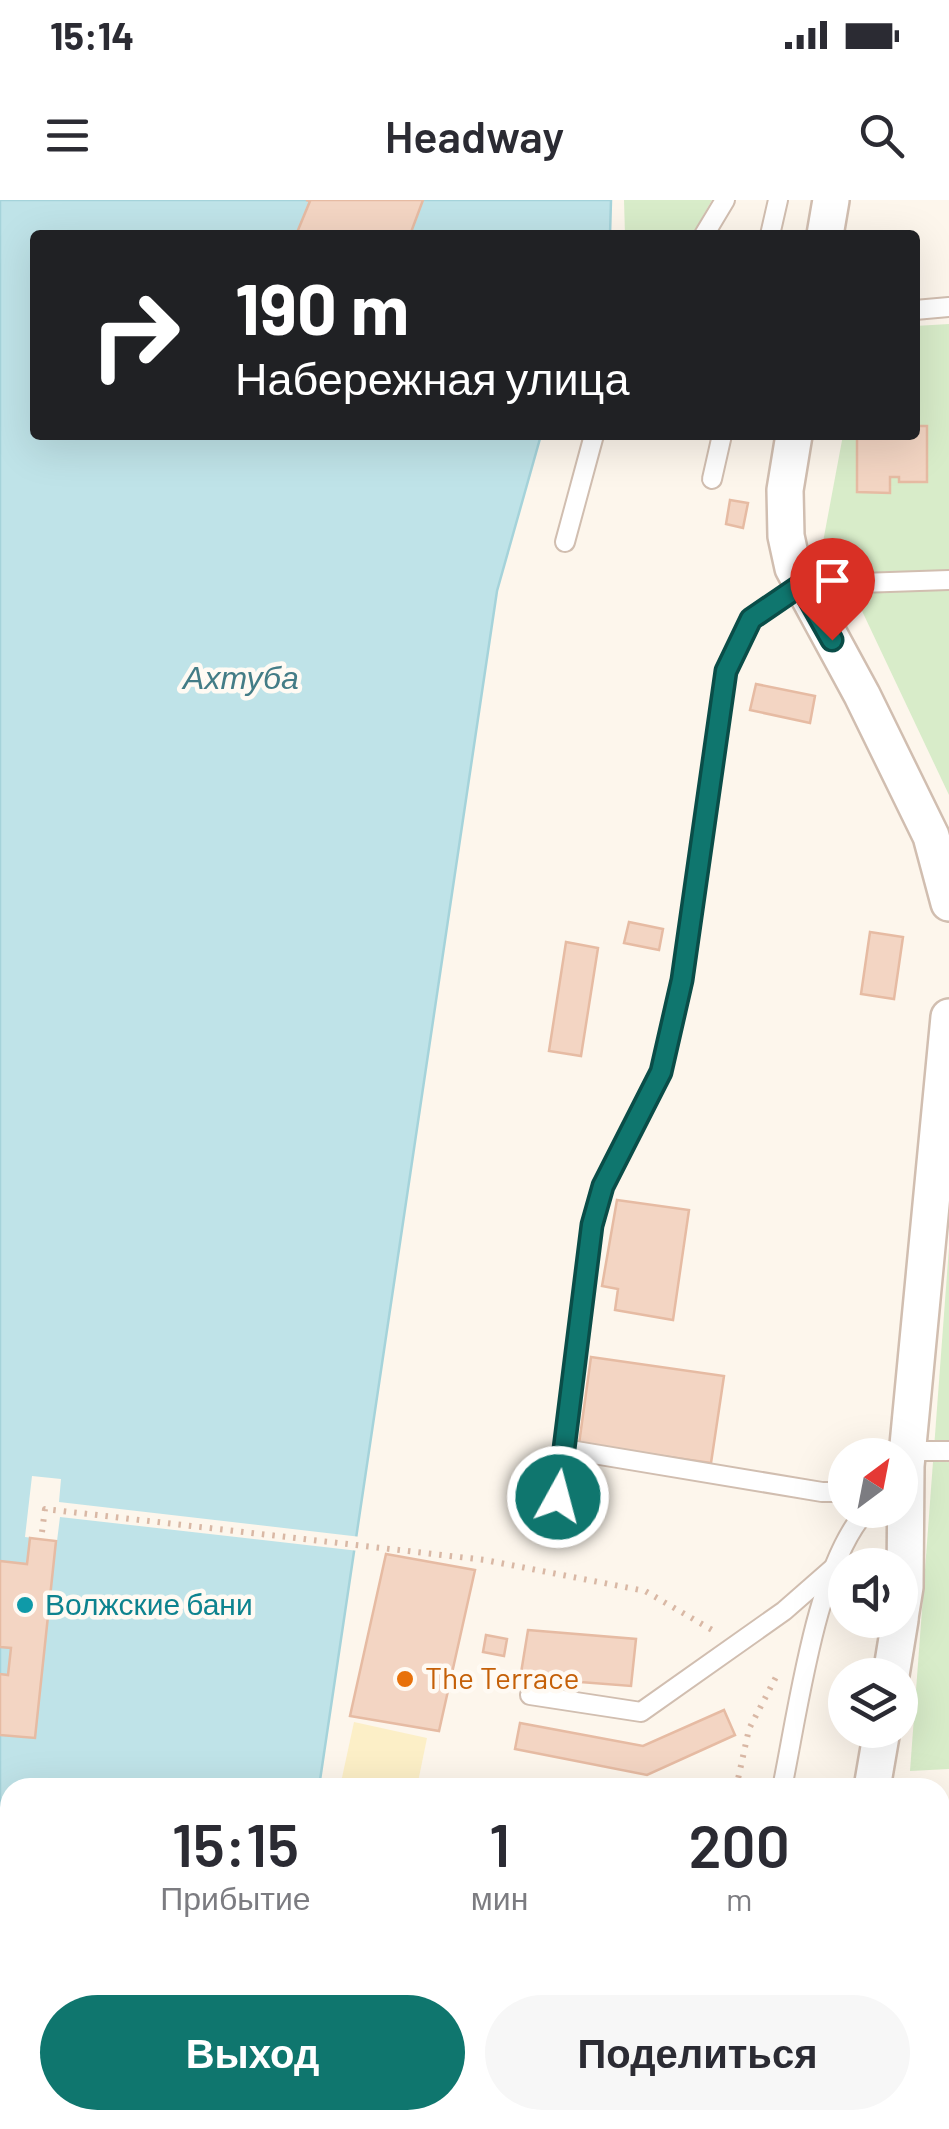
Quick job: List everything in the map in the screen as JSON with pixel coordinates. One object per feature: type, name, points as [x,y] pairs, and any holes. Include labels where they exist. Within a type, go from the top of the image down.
[{"type":"street","points":[[826,230],[830,200]]},
{"type":"street","points":[[793,440],[785,490],[786,536],[801,585],[943,852],[949,903]]},
{"type":"street","points":[[907,1438],[949,1017]]},
{"type":"street","points":[[874,1778],[879,1748]]},
{"type":"lane","points":[[707,230],[724,200]]},
{"type":"lane","points":[[771,230],[778,200]]},
{"type":"lane","points":[[920,310],[949,307]]},
{"type":"lane","points":[[565,542],[593,440]]},
{"type":"lane","points":[[712,479],[721,440]]},
{"type":"lane","points":[[558,1497],[592,1225],[603,1186],[661,1072],[682,980],[726,671],[751,619],[801,585],[949,580]]},
{"type":"lane","points":[[564,1449],[828,1492]]},
{"type":"lane","points":[[918,1459],[949,1451]]},
{"type":"lane","points":[[530,1695],[641,1712],[784,1611],[828,1572]]},
{"type":"lane","points":[[784,1778],[828,1582]]},
{"type":"path","points":[[42,1532],[45,1510],[485,1560],[645,1591],[737,1644]]},
{"type":"green space","points":[[624,200],[712,200],[695,230],[625,230]]},
{"type":"green space","points":[[949,324],[949,795],[854,594],[823,542],[842,440],[920,440],[920,326]]},
{"type":"green space","points":[[949,1247],[949,1769],[910,1771],[912,1748],[918,1748],[918,1664]]},
{"type":"sand","points":[[354,1722],[427,1738],[419,1778],[342,1778]]},
{"type":"water","name":"Ахтуба","points":[[0,200],[611,200],[610,230],[30,230],[30,440],[540,440],[497,591],[320,1778],[0,1778]]},
{"type":"pier","points":[[32,1476],[61,1479],[59,1502],[361,1537],[359,1551],[60,1517],[57,1541],[25,1537]]},
{"type":"building","points":[[306,200],[423,200],[412,230],[298,230],[310,201]]},
{"type":"building","points":[[920,426],[927,426],[927,482],[899,482],[899,477],[890,477],[890,493],[857,492],[857,440],[920,440]]},
{"type":"building","points":[[730,500],[748,503],[743,528],[726,524]]},
{"type":"building","points":[[756,684],[815,696],[810,723],[750,710]]},
{"type":"building","points":[[629,922],[663,929],[659,950],[624,943]]},
{"type":"building","points":[[870,932],[903,937],[894,999],[861,994]]},
{"type":"building","points":[[566,942],[598,948],[581,1056],[549,1051]]},
{"type":"building","points":[[617,1200],[689,1210],[673,1320],[615,1310],[618,1289],[602,1286]]},
{"type":"building","points":[[591,1357],[724,1376],[711,1463],[579,1444]]},
{"type":"building","name":"Волжские бани","points":[[30,1538],[56,1541],[35,1738],[0,1735],[0,1674],[8,1675],[11,1648],[0,1647],[0,1561],[27,1564]]},
{"type":"building","name":"The Terrace","points":[[386,1554],[475,1570],[439,1731],[350,1716]]},
{"type":"building","points":[[528,1630],[636,1639],[631,1686],[521,1673]]},
{"type":"building","points":[[486,1635],[507,1639],[504,1656],[483,1652]]},
{"type":"building","points":[[724,1710],[735,1735],[647,1775],[515,1749],[520,1723],[643,1746]]},
{"type":"place","name":"Волжские бани","points":[[25,1605]]},
{"type":"place","name":"The Terrace","points":[[405,1679]]},
{"type":"route","points":[[558,1497],[592,1225],[603,1186],[661,1072],[682,980],[726,671],[751,619],[801,585],[832,640]]}]
